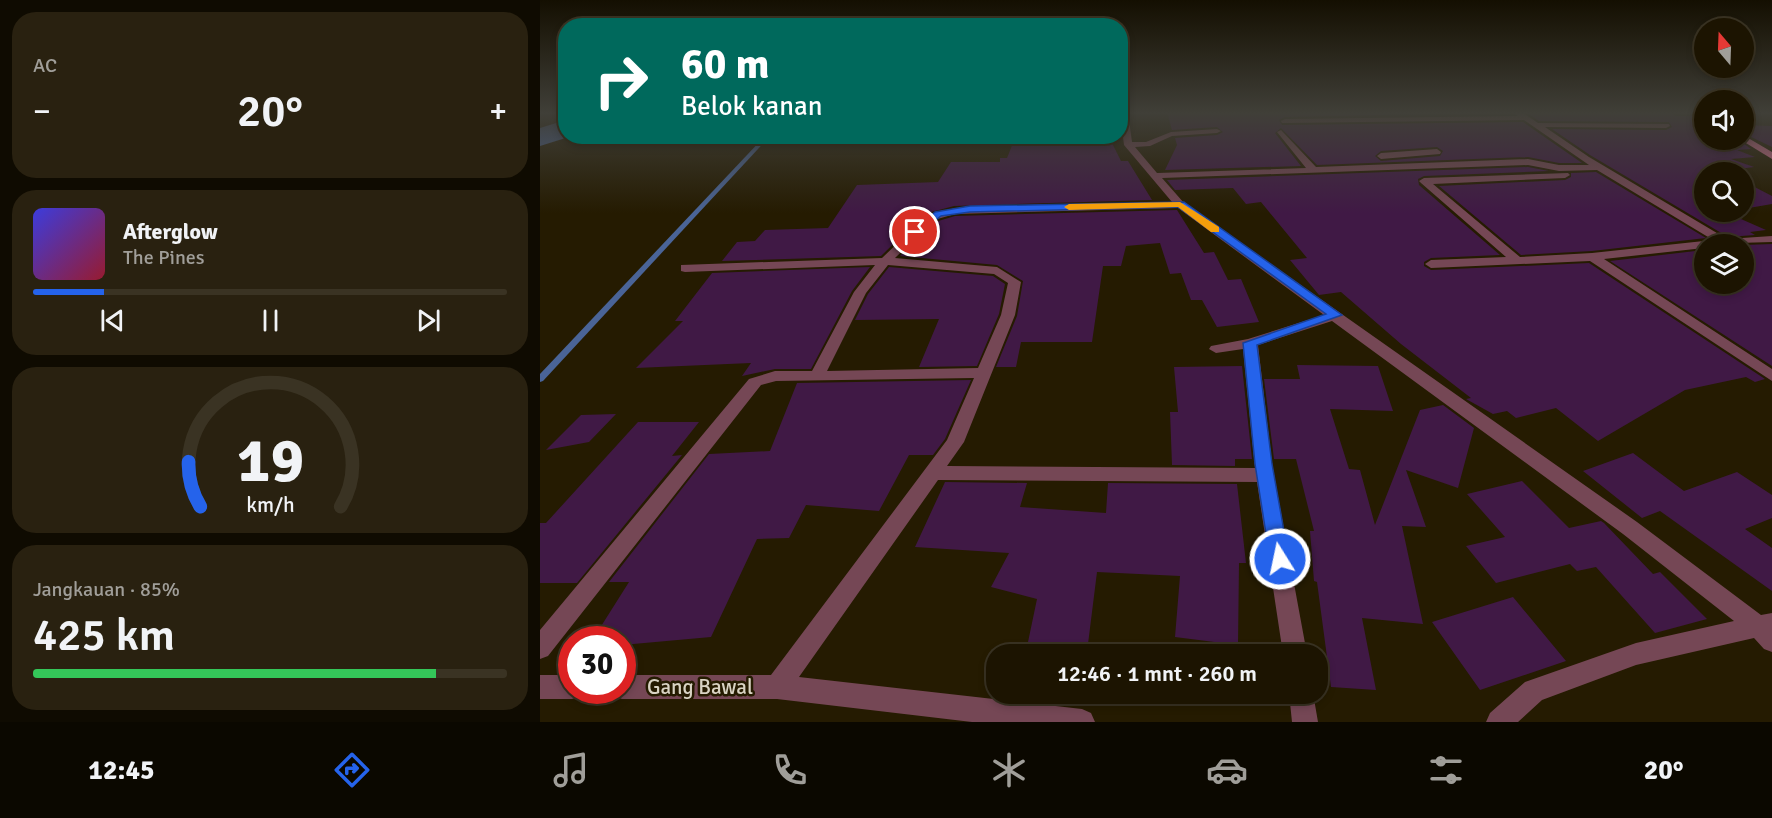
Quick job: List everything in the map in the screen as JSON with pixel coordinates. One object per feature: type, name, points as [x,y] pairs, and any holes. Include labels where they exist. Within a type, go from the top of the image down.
[{"type":"main road","points":[[1756,146],[1772,156]]},
{"type":"street","points":[[1129,146],[1180,204],[1630,528],[1767,630]]},
{"type":"street","points":[[1293,146],[1313,170]]},
{"type":"street","points":[[1568,146],[1710,234]]},
{"type":"street","points":[[1374,157],[1437,153]]},
{"type":"street","points":[[1397,155],[1408,165]]},
{"type":"street","points":[[1306,161],[1352,158]]},
{"type":"street","points":[[1153,176],[1531,162],[1559,168],[1600,167]]},
{"type":"street","points":[[1517,260],[1424,182],[1610,173]]},
{"type":"street","points":[[817,375],[860,292],[885,261],[938,214],[970,209],[1180,204]]},
{"type":"street","points":[[1754,241],[1772,239]]},
{"type":"street","points":[[1431,264],[1592,257],[1694,246]]},
{"type":"street","points":[[1592,257],[1772,376]]},
{"type":"street","points":[[685,268],[885,261],[997,271],[1015,282],[1008,315],[960,432],[935,472],[777,687]]},
{"type":"street","points":[[1216,349],[1250,343],[1335,315]]},
{"type":"street","points":[[1250,343],[1265,475],[1293,644]]},
{"type":"street","points":[[540,648],[756,382],[775,376],[982,374]]},
{"type":"street","points":[[935,472],[1265,475]]},
{"type":"street","points":[[1499,722],[1534,691],[1636,654],[1767,630]]},
{"type":"street","points":[[540,687],[558,687]]},
{"type":"street","name":"Gang Bawal","points":[[636,687],[777,687],[1082,722]]},
{"type":"street","points":[[1303,704],[1305,722]]},
{"type":"building","points":[[1012,146],[1113,146],[1121,161],[1128,161],[1152,200],[954,206],[924,214],[881,256],[722,261],[737,242],[755,241],[765,230],[828,228],[857,185],[938,182],[951,162],[1000,162],[1000,158],[1007,158]]},
{"type":"building","points":[[1177,146],[1285,146],[1301,166],[1165,170]]},
{"type":"building","points":[[1298,146],[1557,146],[1582,163],[1559,163],[1528,157],[1317,165]],"holes":[[[1437,147],[1443,151],[1440,156],[1381,161],[1375,156],[1381,151]]]},
{"type":"building","points":[[1576,146],[1694,146],[1694,150],[1737,150],[1755,157],[1731,159],[1740,162],[1694,162],[1694,217]]},
{"type":"building","points":[[1528,167],[1549,171],[1424,176],[1418,179],[1419,185],[1500,255],[1431,258],[1424,262],[1424,266],[1431,270],[1589,263],[1765,379],[1755,382],[1746,377],[1685,390],[1598,441],[1556,408],[1516,418],[1507,411],[1493,414],[1466,399],[1471,398],[1401,344],[1341,292],[1319,295],[1290,260],[1307,258],[1261,202],[1246,204],[1233,188],[1175,190],[1167,180]]},
{"type":"building","points":[[1596,172],[1699,234],[1694,234],[1694,239],[1592,251],[1521,255],[1439,186],[1565,180],[1571,177],[1571,173]]},
{"type":"building","points":[[1754,187],[1772,196],[1772,204],[1754,207]]},
{"type":"building","points":[[1177,210],[1204,253],[1214,252],[1228,280],[1241,279],[1259,322],[1217,327],[1202,300],[1191,300],[1181,273],[1170,274],[1160,243],[1126,246],[1121,266],[1103,266],[1092,342],[1021,342],[1016,367],[996,367],[1017,316],[1023,281],[997,265],[900,256],[935,222],[955,216]]},
{"type":"building","points":[[1703,222],[1748,222],[1766,230],[1750,232],[1753,234],[1723,234]]},
{"type":"building","points":[[1772,244],[1772,366],[1610,261],[1694,251],[1694,294],[1754,294],[1754,245]]},
{"type":"building","points":[[870,267],[852,291],[811,369],[775,369],[742,376],[751,363],[636,368],[683,321],[675,321],[712,273]]},
{"type":"building","points":[[889,267],[993,276],[1005,284],[999,314],[977,366],[919,367],[939,319],[855,320],[868,294]]},
{"type":"building","points":[[1297,365],[1378,366],[1393,411],[1330,409],[1349,469],[1360,470],[1375,525],[1420,410],[1443,405],[1474,428],[1458,488],[1406,470],[1426,527],[1402,526],[1423,624],[1362,618],[1376,690],[1331,687],[1328,644],[1325,644],[1317,582],[1314,581],[1310,531],[1314,531],[1296,459],[1274,459],[1264,379],[1300,379]]},
{"type":"building","points":[[1242,366],[1252,459],[1235,459],[1235,466],[1172,465],[1170,412],[1178,412],[1174,367]]},
{"type":"building","points":[[971,380],[945,439],[933,455],[909,455],[879,511],[806,505],[789,538],[757,539],[711,637],[636,644],[636,626],[601,626],[629,582],[609,582],[709,454],[770,451],[797,383]]},
{"type":"building","points":[[616,414],[589,442],[546,450],[581,415]]},
{"type":"building","points":[[638,422],[699,422],[672,456],[682,455],[577,583],[540,583],[540,523],[546,523]]},
{"type":"building","points":[[1633,453],[1684,491],[1737,472],[1772,495],[1772,518],[1745,529],[1772,548],[1772,591],[1660,511],[1642,518],[1583,471]]},
{"type":"building","points":[[1522,481],[1569,528],[1601,521],[1604,523],[1653,574],[1660,572],[1707,619],[1655,633],[1596,567],[1577,571],[1570,564],[1496,583],[1466,546],[1505,537],[1467,494]]},
{"type":"building","points":[[945,482],[1027,483],[1020,507],[1106,513],[1108,483],[1237,484],[1246,563],[1239,563],[1238,644],[1175,637],[1180,576],[1097,572],[1088,644],[1028,642],[1037,599],[991,587],[1009,553],[915,547]]},
{"type":"building","points":[[1513,597],[1566,661],[1480,690],[1432,622]]},
{"type":"waterway","points":[[540,379],[759,146]]},
{"type":"slow traffic","points":[[1069,207],[1180,204],[1215,229]]},
{"type":"route","points":[[915,232],[938,214],[970,209],[1180,204],[1335,315],[1250,343],[1263,464],[1280,559]]}]
